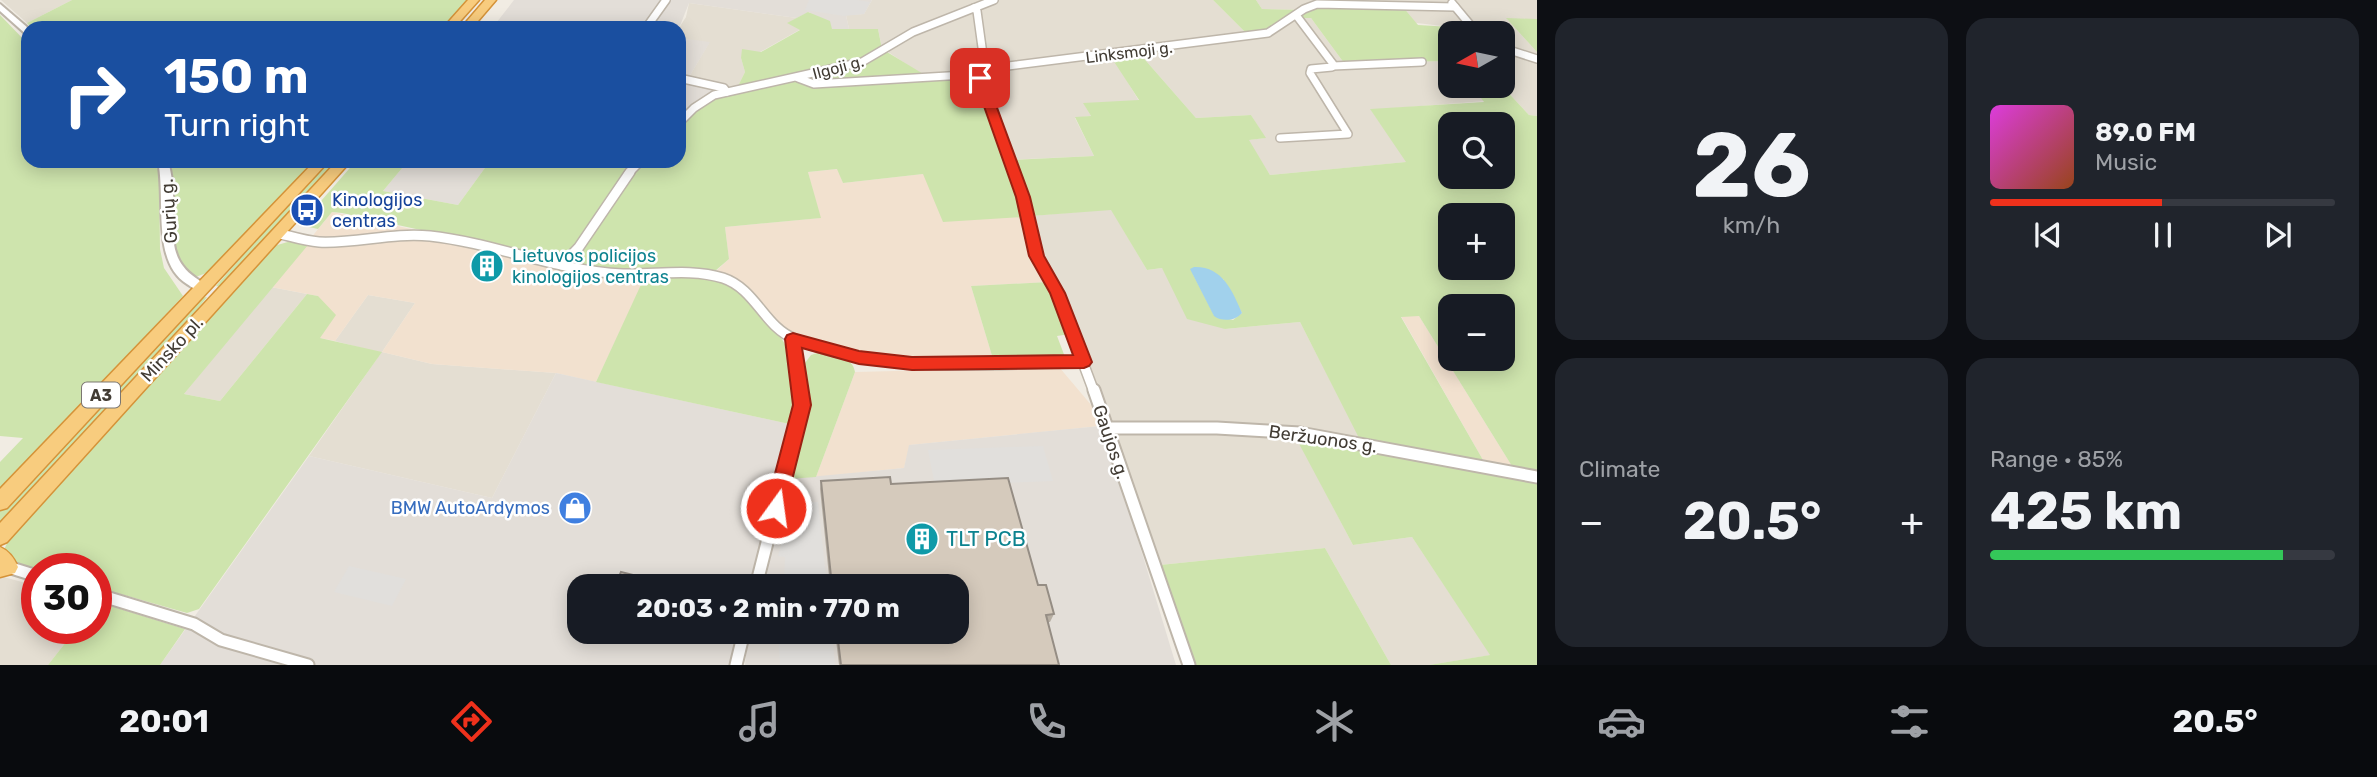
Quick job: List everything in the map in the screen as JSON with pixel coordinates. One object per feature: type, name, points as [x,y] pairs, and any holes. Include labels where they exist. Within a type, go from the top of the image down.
[{"type":"highway","points":[[454,21],[474,0]]},
{"type":"highway","points":[[472,21],[491,0]]},
{"type":"highway","name":"Minsko pl.","points":[[0,502],[315,168]]},
{"type":"highway","name":"Minsko pl.","points":[[0,539],[337,168]]},
{"type":"highway","points":[[202,288],[211,296],[208,310]]},
{"type":"street","points":[[651,21],[666,0]]},
{"type":"street","name":"Ilgoji g.","points":[[686,117],[706,99],[727,92],[862,62],[913,32],[994,0]]},
{"type":"street","points":[[1304,9],[1304,0],[1317,4]]},
{"type":"street","points":[[1452,3],[1467,21]]},
{"type":"street","name":"Linksmoji g.","points":[[798,78],[814,84],[983,71],[1262,34],[1276,30],[1304,9],[1317,4],[1452,3]]},
{"type":"street","points":[[0,6],[21,26]]},
{"type":"street","name":"Gaujos g.","points":[[974,8],[977,10],[983,71],[1023,197],[1036,256],[1057,293],[1084,362],[1189,665]]},
{"type":"street","points":[[1296,15],[1303,21],[1333,66]]},
{"type":"street","points":[[1516,52],[1537,59]]},
{"type":"street","points":[[1280,138],[1348,134],[1310,70],[1333,66],[1422,62]]},
{"type":"street","points":[[686,80],[724,88],[727,92]]},
{"type":"street","name":"Gurių g.","points":[[164,168],[167,232],[172,254],[184,279],[202,288]]},
{"type":"street","points":[[562,265],[579,247],[611,203],[625,177],[634,168]]},
{"type":"street","points":[[277,233],[317,242],[429,236],[562,265],[622,274],[675,272],[723,278],[755,299],[778,329],[793,339],[859,358],[912,363],[1084,362]]},
{"type":"street","points":[[759,574],[802,405],[793,339]]},
{"type":"street","name":"Beržuonos g.","points":[[1105,428],[1270,430],[1327,436],[1425,454],[1479,469],[1537,477]]},
{"type":"street","points":[[3,564],[21,570]]},
{"type":"street","points":[[112,599],[194,624],[221,640],[308,665]]},
{"type":"street","points":[[736,665],[741,644]]},
{"type":"shaded area","points":[[1,0],[72,0],[31,21],[25,21]]},
{"type":"shaded area","points":[[514,0],[872,0],[864,14],[846,15],[849,29],[831,29],[809,12],[797,18],[689,3],[682,21],[498,21]]},
{"type":"shaded area","points":[[809,0],[870,2],[864,14],[844,16],[805,10]]},
{"type":"shaded area","points":[[872,0],[1213,0],[1246,33],[1285,18],[1311,18],[1344,63],[1438,61],[1438,98],[1482,98],[1485,101],[1371,110],[1407,162],[1270,175],[1248,140],[1265,138],[1251,115],[1196,118],[1140,54],[1112,56],[1139,101],[1084,104],[1091,116],[1075,118],[1094,156],[1007,160],[991,120],[882,48],[878,29],[849,29],[846,15],[864,14]]},
{"type":"shaded area","points":[[1256,0],[1537,0],[1537,19],[1438,21],[1438,25],[1306,10],[1262,9]]},
{"type":"shaded area","points":[[689,3],[797,18],[788,23],[801,29],[760,52],[741,58],[745,72],[737,88],[689,77],[709,43],[686,39],[686,21],[683,21]]},
{"type":"shaded area","points":[[1516,29],[1537,52],[1537,116],[1529,115],[1513,98],[1516,98]]},
{"type":"shaded area","points":[[686,39],[710,42],[689,77],[737,88],[686,115]]},
{"type":"shaded area","points":[[402,168],[485,168],[458,205],[383,191]]},
{"type":"shaded area","points":[[838,169],[843,183],[923,174],[1024,217],[1048,282],[971,286],[993,359],[958,362],[866,356],[798,338],[784,330],[750,289],[715,272],[729,259],[725,227],[820,218],[808,172]]},
{"type":"shaded area","points":[[1111,209],[1147,270],[1162,268],[1225,329],[1300,322],[1364,446],[1297,438],[1353,545],[1412,537],[1491,655],[1429,665],[1391,665],[1325,548],[1160,565],[1038,252],[1031,216]]},
{"type":"shaded area","points":[[332,212],[569,263],[625,270],[649,269],[596,382],[556,373],[432,364],[382,352],[415,303],[368,295],[335,341],[320,338],[318,296],[271,287]]},
{"type":"shaded area","points":[[271,287],[307,294],[220,401],[184,394]]},
{"type":"shaded area","points":[[368,295],[415,303],[382,352],[432,364],[556,373],[492,498],[309,456],[381,353],[335,341]]},
{"type":"shaded area","points":[[1401,316],[1419,316],[1438,347],[1438,371],[1453,371],[1515,471],[1487,467]]},
{"type":"shaded area","points":[[1059,367],[1092,406],[1100,426],[910,445],[904,468],[816,477],[855,372]]},
{"type":"shaded area","points":[[556,373],[794,425],[752,574],[567,574],[567,644],[734,644],[729,665],[160,665],[309,456],[492,498]]},
{"type":"shaded area","points":[[1100,426],[1128,507],[1176,665],[745,665],[747,644],[969,644],[969,574],[762,574],[788,479],[904,468],[909,445]]},
{"type":"shaded area","points":[[1043,446],[1053,481],[935,486],[928,450]]},
{"type":"shaded area","points":[[818,502],[826,574],[784,574],[785,557],[778,556],[792,503]]},
{"type":"shaded area","points":[[349,566],[406,579],[392,606],[334,592]]},
{"type":"shaded area","points":[[0,576],[21,582],[21,644],[64,644],[48,665],[0,665]]},
{"type":"shaded area","points":[[779,644],[833,644],[835,665],[780,665]]},
{"type":"green space","points":[[72,0],[468,0],[448,21],[31,21]]},
{"type":"green space","points":[[1213,0],[1256,0],[1262,9],[1306,10],[1306,3],[1402,6],[1418,25],[1438,26],[1438,61],[1344,63],[1311,18],[1285,18],[1264,32],[1246,33]]},
{"type":"green space","points":[[808,12],[830,21],[832,29],[878,29],[882,49],[930,78],[977,76],[1024,217],[943,222],[923,174],[843,183],[837,169],[808,172],[821,218],[725,227],[729,259],[715,271],[609,270],[569,263],[626,180],[637,168],[686,168],[686,120],[700,107],[737,88],[745,72],[741,58],[742,49],[761,52],[800,30],[787,23]]},
{"type":"green space","points":[[0,15],[21,37],[21,168],[157,168],[159,171],[160,249],[164,268],[183,296],[0,491],[0,462],[23,438],[0,436]]},
{"type":"green space","points":[[1506,18],[1537,19],[1537,52],[1516,29],[1516,21]]},
{"type":"green space","points":[[1140,54],[1196,118],[1251,115],[1266,138],[1249,140],[1270,175],[1406,162],[1370,109],[1484,102],[1481,98],[1513,98],[1529,115],[1537,116],[1537,474],[1515,471],[1453,371],[1515,371],[1515,294],[1438,294],[1438,347],[1419,316],[1401,317],[1487,467],[1360,440],[1300,322],[1225,329],[1187,319],[1162,268],[1147,270],[1111,210],[1031,216],[1012,160],[1094,156],[1075,117],[1091,116],[1083,103],[1139,100],[1111,57]],"holes":[[[1193,274],[1223,279],[1242,313],[1233,320],[1214,315]]]},
{"type":"green space","points":[[171,168],[307,168],[209,272],[193,278],[175,248],[172,219]]},
{"type":"green space","points":[[320,168],[332,168],[221,287],[216,286]]},
{"type":"green space","points":[[350,168],[402,168],[383,191],[458,205],[485,168],[633,168],[569,252],[550,258],[342,213],[332,212],[318,229],[300,225]]},
{"type":"green space","points":[[291,241],[308,245],[184,394],[220,401],[307,294],[318,296],[336,315],[320,338],[382,352],[199,609],[187,613],[112,592],[112,553],[21,553],[21,565],[7,561],[3,552],[8,541],[274,246]]},
{"type":"green space","points":[[645,276],[711,280],[731,286],[747,297],[772,325],[793,363],[797,390],[794,425],[596,382]]},
{"type":"green space","points":[[1048,282],[1070,334],[1057,336],[1065,357],[993,359],[971,286]]},
{"type":"green space","points":[[207,297],[168,347],[0,530],[0,510],[200,298]]},
{"type":"green space","points":[[820,352],[846,360],[851,363],[855,372],[816,477],[788,479],[808,406],[805,363],[811,355]]},
{"type":"green space","points":[[1296,438],[1537,481],[1537,665],[1429,665],[1490,655],[1412,537],[1353,545]]},
{"type":"green space","points":[[1325,548],[1391,665],[1194,665],[1160,565]]},
{"type":"green space","points":[[112,606],[185,629],[160,665],[48,665],[64,644],[112,644]]},
{"type":"water","points":[[1194,267],[1219,275],[1230,288],[1242,313],[1228,320],[1214,316],[1190,269]]},
{"type":"building","points":[[482,253],[496,254],[488,270],[474,268]]},
{"type":"building","name":"TLT PCB","points":[[890,477],[891,484],[1008,478],[1038,585],[1046,585],[1054,614],[1046,615],[1059,665],[841,665],[838,644],[969,644],[969,574],[831,574],[821,481]]},
{"type":"place","name":"Kinologijos centras","points":[[307,210]]},
{"type":"place","name":"Lietuvos policijos kinologijos centras","points":[[487,266]]},
{"type":"place","name":"BMW AutoArdymos","points":[[575,508]]},
{"type":"place","name":"TLT PCB","points":[[922,539]]},
{"type":"route","points":[[776,508],[802,405],[793,339],[859,358],[912,363],[955,365],[1084,362],[1057,293],[1036,256],[1023,197],[980,78]]}]
